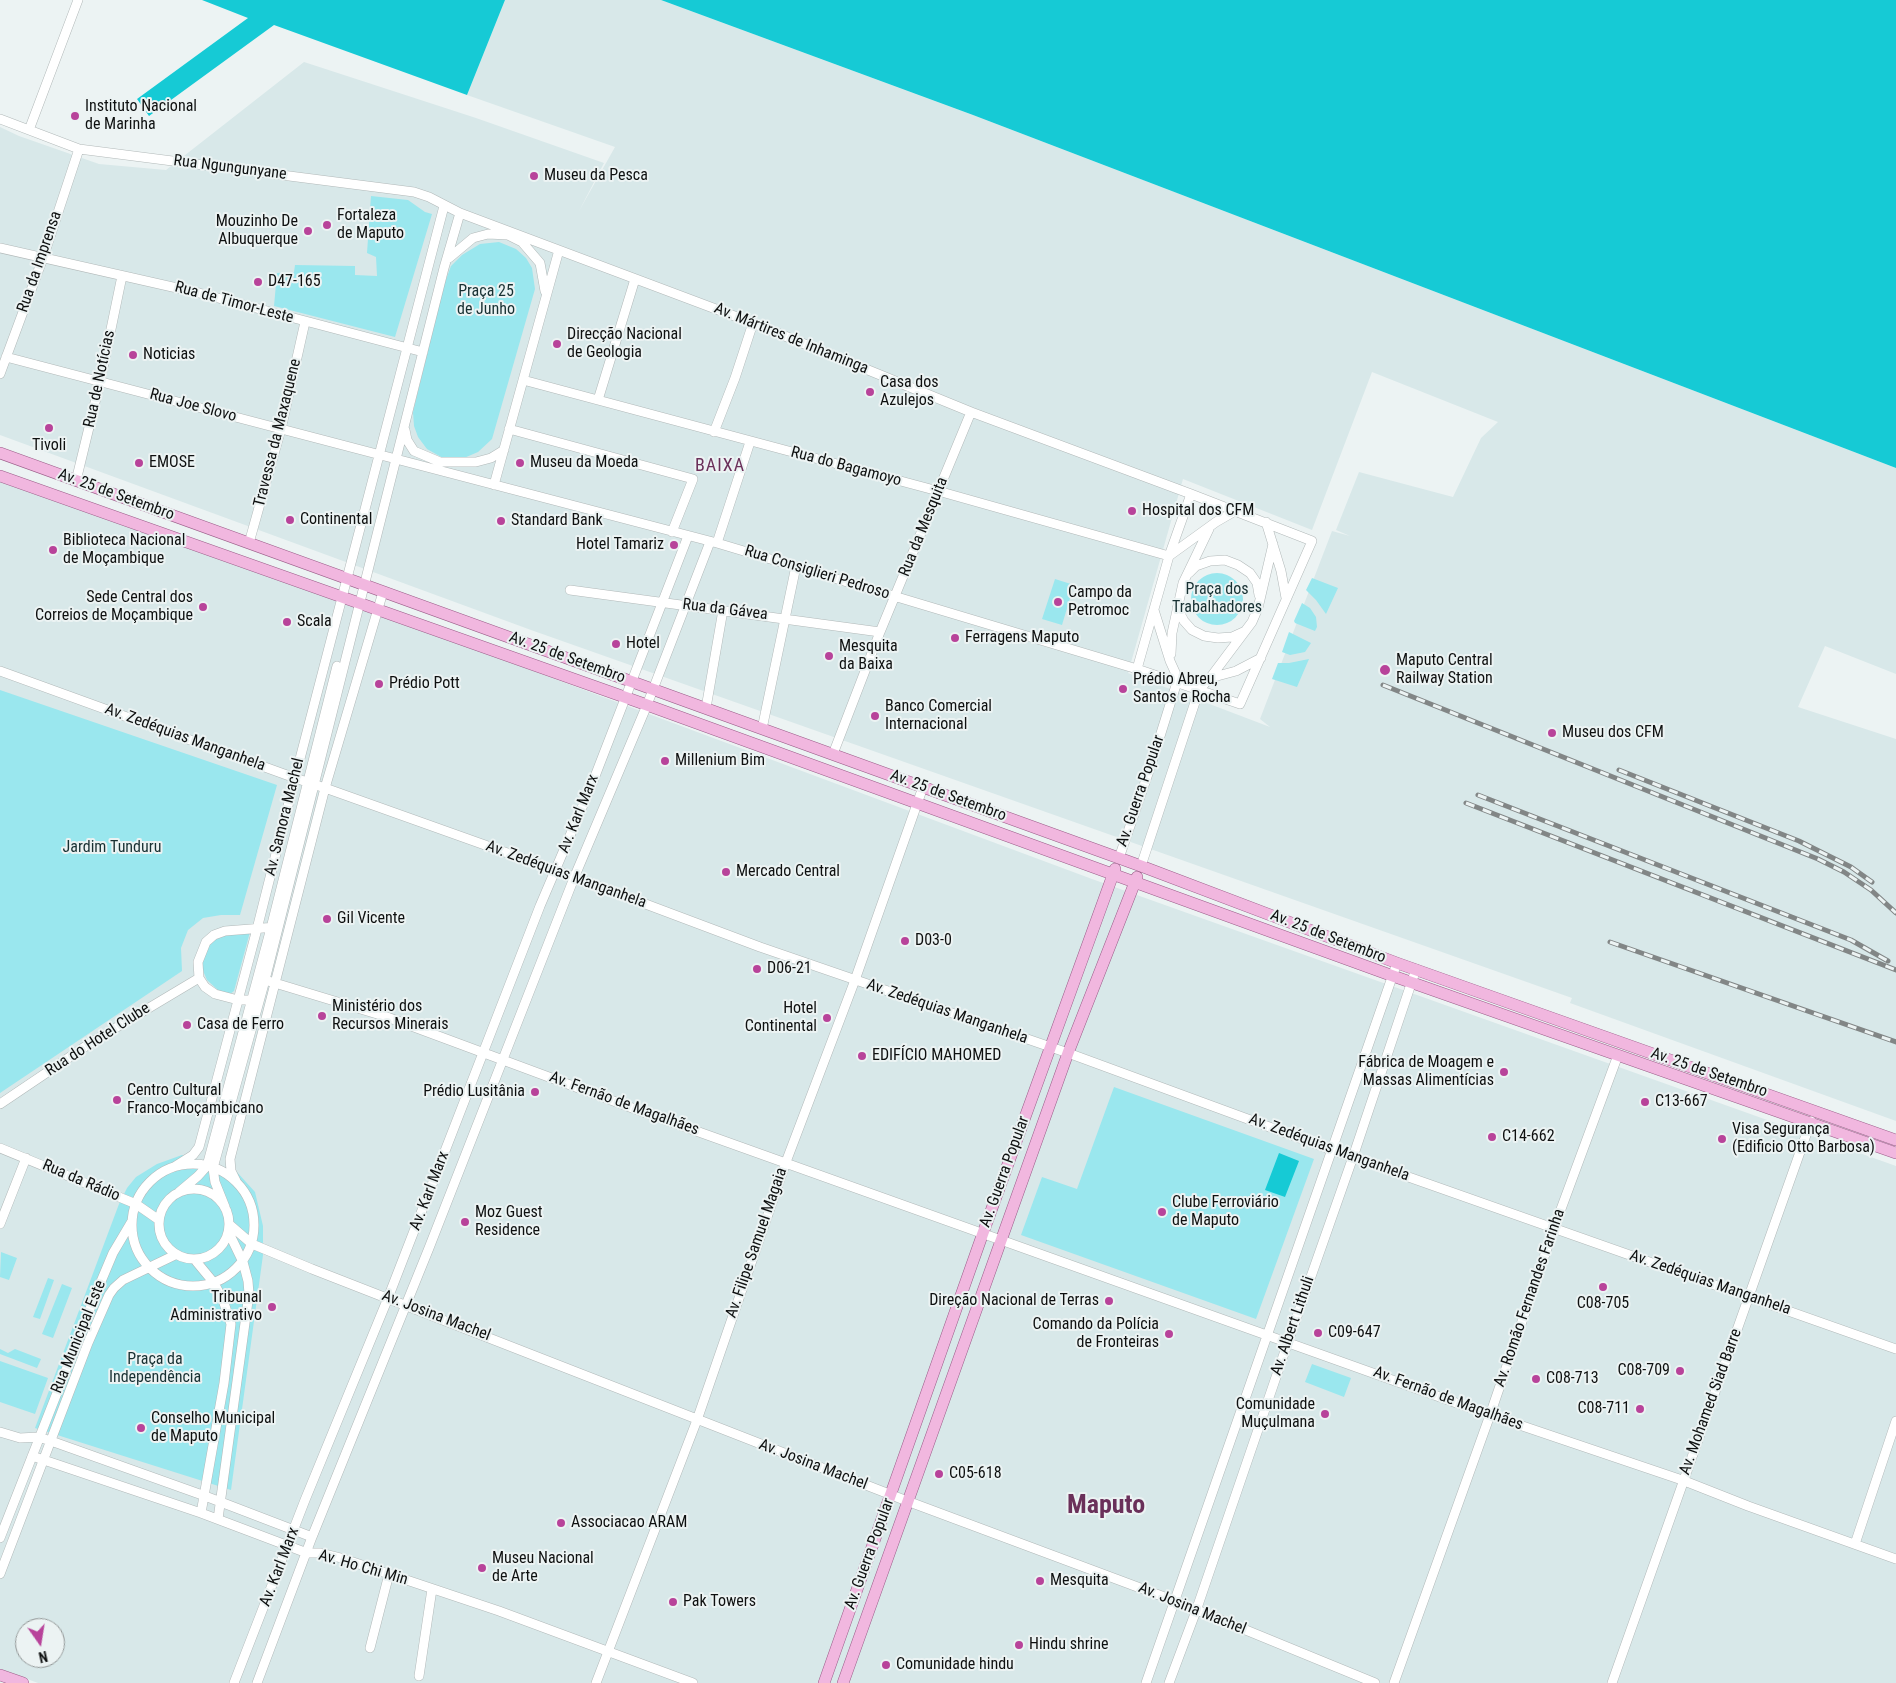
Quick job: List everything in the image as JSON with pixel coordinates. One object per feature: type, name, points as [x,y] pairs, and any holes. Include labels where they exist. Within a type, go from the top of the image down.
[{"type":"main road","name":"Av. 25 de Setembro","points":[[0,453],[1142,866],[1398,963],[1896,1140]]},
{"type":"main road","name":"Av. 25 de Setembro","points":[[0,476],[647,705],[1412,983],[1896,1152]]},
{"type":"main road","name":"Av. Guerra Popular","points":[[824,1683],[983,1233],[1119,858]]},
{"type":"main road","name":"Av. Guerra Popular","points":[[843,1683],[1068,1053],[1142,866]]},
{"type":"main road","points":[[0,1675],[23,1683]]},
{"type":"street","points":[[29,130],[78,0]]},
{"type":"street","name":"Rua Ngungunyane","points":[[0,119],[80,149],[414,192],[429,197],[460,213]]},
{"type":"street","name":"Rua da Imprensa","points":[[0,374],[43,258],[80,149]]},
{"type":"street","name":"Av. Samora Machel","points":[[174,1167],[193,1155],[199,1147],[444,206]]},
{"type":"street","points":[[362,584],[396,459],[444,268],[460,213],[559,250],[494,485],[396,459],[379,455]]},
{"type":"street","points":[[444,268],[449,257],[472,238],[488,234],[508,235],[522,242],[532,251],[540,263],[546,296]]},
{"type":"street","name":"Rua de Timor-Leste","points":[[0,248],[199,293],[423,352]]},
{"type":"street","name":"Av. Mártires de Inhaminga","points":[[559,250],[754,323],[971,412],[1191,494]]},
{"type":"street","name":"Rua de Notícias","points":[[76,481],[100,382],[122,276]]},
{"type":"street","points":[[598,400],[635,279]]},
{"type":"street","name":"Travessa da Maxaquene","points":[[249,543],[281,429],[305,322]]},
{"type":"street","points":[[714,432],[736,378],[754,323]]},
{"type":"street","name":"Rua Joe Slovo","points":[[6,357],[379,455]]},
{"type":"street","name":"Rua do Bagamoyo","points":[[523,380],[938,491],[1169,556]]},
{"type":"street","name":"Rua da Mesquita","points":[[833,754],[880,632],[971,412]]},
{"type":"street","points":[[404,427],[406,440],[414,450],[440,462],[476,462],[491,458],[504,450]]},
{"type":"street","points":[[508,429],[693,479],[672,532]]},
{"type":"street","name":"Av. Karl Marx","points":[[257,1683],[312,1537],[406,1305],[574,878],[654,688],[686,605],[714,542],[750,442]]},
{"type":"street","name":"Rua Consiglieri Pedroso","points":[[494,485],[714,542],[1137,669]]},
{"type":"street","points":[[1191,494],[1312,541],[1240,704],[1137,669],[1169,556],[1191,494]]},
{"type":"street","points":[[1169,556],[1210,526],[1235,511]]},
{"type":"street","points":[[1266,522],[1281,571],[1286,600]]},
{"type":"street","points":[[1170,661],[1172,633],[1187,574],[1210,526]]},
{"type":"street","name":"Av. Karl Marx","points":[[234,1683],[311,1485],[388,1298],[555,870],[592,784],[688,536]]},
{"type":"street","name":"Av. Guerra Popular","points":[[1142,866],[1199,690],[1252,622],[1273,544]]},
{"type":"street","points":[[1187,574],[1196,566],[1210,561],[1225,560],[1238,565],[1250,574],[1256,583],[1260,598]]},
{"type":"street","points":[[762,729],[796,566]]},
{"type":"street","name":"Av. Samora Machel","points":[[179,1192],[210,1167],[256,1000],[362,584]]},
{"type":"street","name":"Rua da Gávea","points":[[570,590],[880,632]]},
{"type":"street","name":"Av. Samora Machel","points":[[236,1182],[231,1170],[230,1159],[325,788],[383,592]]},
{"type":"street","points":[[1177,608],[1184,621],[1192,630],[1204,636],[1232,637],[1244,632]]},
{"type":"street","points":[[706,708],[723,610]]},
{"type":"street","points":[[1154,610],[1170,661],[1176,672],[1177,682]]},
{"type":"street","points":[[1210,678],[1236,671],[1261,658]]},
{"type":"street","name":"Av. Zedéquias Manganhela","points":[[0,671],[555,870],[750,943],[1068,1053],[1332,1150],[1896,1349]]},
{"type":"street","name":"Av. Guerra Popular","points":[[1119,858],[1177,682]]},
{"type":"street","name":"Av. Filipe Samuel Magaia","points":[[596,1683],[697,1420],[786,1162],[923,787]]},
{"type":"street","points":[[275,927],[264,980],[256,1000],[238,1000],[215,994],[205,987],[199,978],[198,962],[206,942],[214,935],[225,931],[257,930],[275,927]]},
{"type":"street","name":"Av. Albert Lithuli","points":[[1146,1683],[1398,963]]},
{"type":"street","name":"Av. Albert Lithuli","points":[[1169,1683],[1196,1611],[1416,969]]},
{"type":"street","name":"Rua do Hotel Clube","points":[[0,1104],[92,1042],[199,978]]},
{"type":"street","name":"Av. Fernão de Magalhães","points":[[264,980],[276,982],[387,1017],[643,1112],[1490,1415],[1682,1480],[1896,1560]]},
{"type":"street","name":"Av. Romão Fernandes Farinha","points":[[1394,1683],[1490,1415],[1554,1228],[1618,1055]]},
{"type":"street","name":"Av. Mohamed Siad Barre","points":[[1612,1683],[1682,1480],[1811,1122]]},
{"type":"street","name":"Rua da Rádio","points":[[0,1148],[136,1204],[159,1220]]},
{"type":"street","points":[[0,1224],[26,1158]]},
{"type":"street","points":[[190,1164],[210,1167],[226,1174],[245,1192],[251,1204],[254,1217],[252,1244],[234,1272],[214,1283],[196,1286],[179,1285],[162,1278],[149,1268],[139,1254],[133,1238],[132,1221],[136,1204],[145,1188],[158,1176],[174,1167],[190,1164]]},
{"type":"street","points":[[210,1167],[214,1182],[225,1207],[229,1229],[248,1281],[248,1306],[218,1519]]},
{"type":"street","points":[[225,1207],[219,1198],[210,1192],[200,1189],[189,1189],[179,1192],[169,1199],[162,1208],[159,1230],[162,1240],[175,1255],[195,1260],[206,1258],[216,1252],[224,1244],[229,1229]]},
{"type":"street","name":"Rua Municipal Este","points":[[0,1538],[38,1437],[102,1278],[113,1253],[132,1221]]},
{"type":"street","name":"Av. Josina Machel","points":[[229,1229],[252,1244],[388,1298],[891,1495],[1175,1601],[1375,1683]]},
{"type":"street","name":"Rua Municipal Este","points":[[0,1574],[4,1552],[45,1460],[88,1343],[109,1295],[123,1280],[175,1255]]},
{"type":"street","points":[[195,1260],[214,1283],[223,1300],[228,1314],[231,1334],[201,1513]]},
{"type":"street","points":[[102,1278],[114,1288]]},
{"type":"street","points":[[1854,1544],[1896,1421]]},
{"type":"street","name":"Av. Ho Chi Min","points":[[0,1432],[20,1438],[38,1437],[51,1441],[312,1537]]},
{"type":"street","name":"Av. Ho Chi Min","points":[[32,1456],[201,1513],[307,1553],[328,1555],[389,1574],[693,1683]]},
{"type":"street","points":[[370,1648],[389,1574]]},
{"type":"street","points":[[419,1676],[432,1589]]},
{"type":"shaded area","points":[[202,0],[505,0],[467,95],[274,25],[149,116],[137,99],[248,18]]},
{"type":"shaded area","points":[[505,0],[661,0],[973,115],[1896,468],[1896,674],[1825,646],[1798,707],[1896,739],[1896,1121],[1570,1003],[1572,998],[531,630],[0,435],[0,127],[19,136],[99,164],[166,170],[304,62],[476,118],[604,163],[579,211],[615,147],[467,95]],"holes":[[[1372,372],[1498,422],[1481,438],[1453,497],[1359,472],[1336,530],[1350,536],[1332,531],[1260,719],[1270,727],[1128,673],[1183,479],[1312,530]]]},
{"type":"shaded area","points":[[661,0],[1896,0],[1896,468],[973,115]]},
{"type":"shaded area","points":[[0,480],[348,602],[1092,879],[1896,1166],[1896,1683],[38,1683],[0,1669]]},
{"type":"shaded area","points":[[1279,1153],[1299,1161],[1285,1197],[1265,1190]]},
{"type":"green space","points":[[371,196],[408,200],[425,212],[432,214],[395,337],[274,306],[277,273],[294,272],[295,265],[355,266],[355,275],[377,276],[376,257],[367,253]]},
{"type":"green space","name":"Praça 25 de Junho","points":[[499,242],[516,249],[526,258],[532,268],[535,289],[492,439],[478,452],[464,458],[443,458],[427,449],[418,437],[414,426],[413,412],[444,285],[451,266],[462,255],[480,244]]},
{"type":"green space","name":"Praça dos Trabalhadores","points":[[1217,573],[1227,575],[1235,581],[1241,589],[1243,599],[1241,609],[1235,617],[1227,623],[1217,625],[1207,623],[1199,617],[1193,609],[1191,599],[1193,589],[1199,581],[1207,575]]},
{"type":"green space","points":[[1312,578],[1338,588],[1326,614],[1306,590]]},
{"type":"green space","name":"Campo da Petromoc","points":[[1055,579],[1074,585],[1062,625],[1042,619]]},
{"type":"green space","points":[[1302,603],[1310,608],[1316,617],[1317,627],[1315,631],[1294,621]]},
{"type":"green space","points":[[1289,632],[1311,643],[1305,652],[1290,655],[1282,652]]},
{"type":"green space","points":[[1309,659],[1297,687],[1272,679],[1278,663]]},
{"type":"green space","name":"Jardim Tunduru","points":[[0,690],[277,785],[240,915],[221,915],[203,918],[188,930],[181,948],[182,971],[0,1093]]},
{"type":"green space","points":[[250,932],[234,991],[230,994],[219,991],[207,980],[204,973],[201,962],[205,944],[219,933]]},
{"type":"green space","name":"Clube Ferroviário de Maputo","points":[[1114,1087],[1314,1159],[1256,1319],[1021,1235],[1042,1177],[1077,1189]]},
{"type":"green space","name":"Praça da Independência","points":[[182,1155],[236,1171],[255,1192],[263,1226],[263,1255],[231,1490],[35,1428],[119,1204],[127,1188],[136,1177],[157,1164]]},
{"type":"green space","points":[[1,1252],[17,1258],[9,1280],[0,1277]]},
{"type":"green space","points":[[48,1278],[54,1280],[40,1319],[33,1317]]},
{"type":"green space","points":[[62,1284],[72,1288],[53,1338],[42,1334]]},
{"type":"green space","points":[[0,1349],[8,1353],[15,1349],[41,1359],[37,1368],[0,1354]]},
{"type":"green space","points":[[0,1361],[48,1378],[35,1414],[0,1402]]},
{"type":"green space","points":[[1312,1364],[1351,1378],[1344,1397],[1305,1382]]},
{"type":"railway","points":[[1383,685],[1818,859],[1844,872],[1871,890],[1896,913]]},
{"type":"railway","points":[[1619,770],[1799,841],[1851,867],[1872,882]]},
{"type":"railway","points":[[1478,795],[1851,940],[1888,961]]},
{"type":"railway","points":[[1466,803],[1896,970]]},
{"type":"railway","points":[[1610,942],[1896,1042]]},
{"type":"place","name":"Instituto Nacional de Marinha","points":[[75,116]]},
{"type":"place","name":"Museu da Pesca","points":[[534,176]]},
{"type":"place","name":"Fortaleza de Maputo","points":[[327,225]]},
{"type":"place","name":"Mouzinho De Albuquerque","points":[[308,231]]},
{"type":"place","name":"D47-165","points":[[258,282]]},
{"type":"place","name":"Direcção Nacional de Geologia","points":[[557,344]]},
{"type":"place","name":"Noticias","points":[[133,355]]},
{"type":"place","name":"Casa dos Azulejos","points":[[870,392]]},
{"type":"place","name":"Tivoli","points":[[49,428]]},
{"type":"place","name":"EMOSE","points":[[139,463]]},
{"type":"place","name":"Museu da Moeda","points":[[520,463]]},
{"type":"place","name":"Hospital dos CFM","points":[[1132,511]]},
{"type":"place","name":"Continental","points":[[290,520]]},
{"type":"place","name":"Standard Bank","points":[[501,521]]},
{"type":"place","name":"Hotel Tamariz","points":[[674,545]]},
{"type":"place","name":"Biblioteca Nacional de Moçambique","points":[[53,550]]},
{"type":"place","name":"Campo da Petromoc","points":[[1058,602]]},
{"type":"place","name":"Sede Central dos Correios de Moçambique","points":[[203,607]]},
{"type":"place","name":"Scala","points":[[287,622]]},
{"type":"place","name":"Ferragens Maputo","points":[[955,638]]},
{"type":"place","name":"Hotel","points":[[616,644]]},
{"type":"place","name":"Mesquita da Baixa","points":[[829,656]]},
{"type":"place","name":"Maputo Central Railway Station","points":[[1385,670]]},
{"type":"place","name":"Prédio Pott","points":[[379,684]]},
{"type":"place","name":"Prédio Abreu, Santos e Rocha","points":[[1123,689]]},
{"type":"place","name":"Banco Comercial Internacional","points":[[875,716]]},
{"type":"place","name":"Museu dos CFM","points":[[1552,733]]},
{"type":"place","name":"Millenium Bim","points":[[665,761]]},
{"type":"place","name":"Mercado Central","points":[[726,872]]},
{"type":"place","name":"Gil Vicente","points":[[327,919]]},
{"type":"place","name":"D03-0","points":[[905,941]]},
{"type":"place","name":"D06-21","points":[[757,969]]},
{"type":"place","name":"Ministério dos Recursos Minerais","points":[[322,1016]]},
{"type":"place","name":"Hotel Continental","points":[[827,1018]]},
{"type":"place","name":"Casa de Ferro","points":[[187,1025]]},
{"type":"place","name":"EDIFÍCIO MAHOMED","points":[[862,1056]]},
{"type":"place","name":"Fábrica de Moagem e Massas Alimentícias","points":[[1504,1072]]},
{"type":"place","name":"Prédio Lusitânia","points":[[535,1092]]},
{"type":"place","name":"Centro Cultural Franco-Moçambicano","points":[[117,1100]]},
{"type":"place","name":"C13-667","points":[[1645,1102]]},
{"type":"place","name":"C14-662","points":[[1492,1137]]},
{"type":"place","name":"Visa Segurança (Edificio Otto Barbosa)","points":[[1722,1139]]},
{"type":"place","name":"Clube Ferroviário de Maputo","points":[[1162,1212]]},
{"type":"place","name":"Moz Guest Residence","points":[[465,1222]]},
{"type":"place","name":"C08-705","points":[[1603,1287]]},
{"type":"place","name":"Direção Nacional de Terras","points":[[1109,1301]]},
{"type":"place","name":"Tribunal Administrativo","points":[[272,1307]]},
{"type":"place","name":"C09-647","points":[[1318,1333]]},
{"type":"place","name":"Comando da Polícia de Fronteiras","points":[[1169,1334]]},
{"type":"place","name":"C08-709","points":[[1680,1371]]},
{"type":"place","name":"C08-713","points":[[1536,1379]]},
{"type":"place","name":"C08-711","points":[[1640,1409]]},
{"type":"place","name":"Comunidade Muçulmana","points":[[1325,1414]]},
{"type":"place","name":"Conselho Municipal de Maputo","points":[[141,1428]]},
{"type":"place","name":"C05-618","points":[[939,1474]]},
{"type":"place","name":"Associacao ARAM","points":[[561,1523]]},
{"type":"place","name":"Museu Nacional de Arte","points":[[482,1568]]},
{"type":"place","name":"Mesquita","points":[[1040,1581]]},
{"type":"place","name":"Pak Towers","points":[[673,1602]]},
{"type":"place","name":"Hindu shrine","points":[[1019,1645]]},
{"type":"place","name":"Comunidade hindu","points":[[886,1665]]},
{"type":"district","name":"BAIXA","points":[[720,466]]},
{"type":"district","name":"Maputo","points":[[1106,1506]]}]
